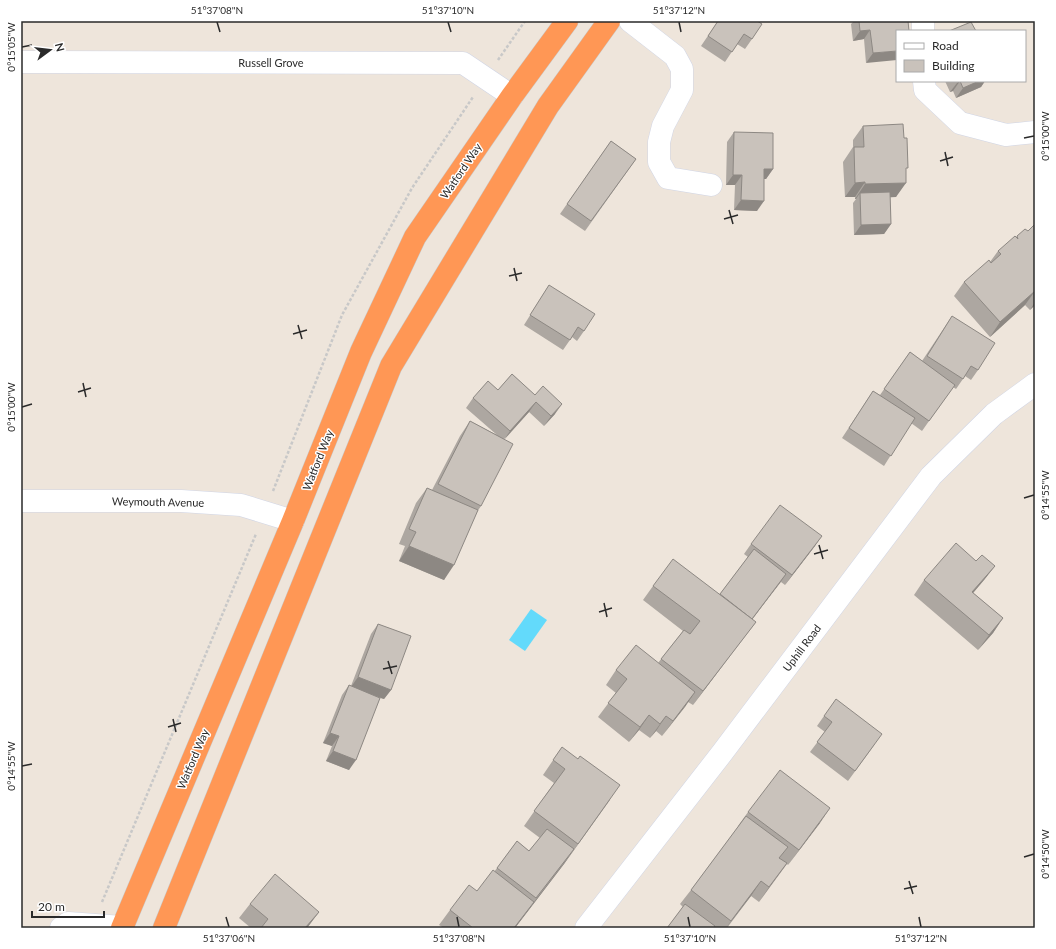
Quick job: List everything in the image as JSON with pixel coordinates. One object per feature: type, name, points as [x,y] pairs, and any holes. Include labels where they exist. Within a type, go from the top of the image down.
[{"type":"highway","name":"Watford Way","points":[[122,928],[294,521],[361,352],[415,238],[512,96],[567,21]]},
{"type":"highway","points":[[164,928],[391,366],[548,106],[610,21]]},
{"type":"street","points":[[630,21],[676,56],[682,69],[682,90],[663,126],[659,142],[660,162],[668,178],[711,185]]},
{"type":"street","name":"Russell Grove","points":[[21,62],[463,63],[512,96]]},
{"type":"street","points":[[924,82],[925,90],[960,123],[1006,135],[1035,132]]},
{"type":"street","name":"Uphill Road","points":[[586,928],[722,753],[931,476],[994,414],[1035,384]]},
{"type":"street","name":"Weymouth Avenue","points":[[21,502],[181,501],[240,505],[294,521]]},
{"type":"street","points":[[61,928],[68,923],[122,928]]},
{"type":"water","points":[[531,609],[547,620],[525,651],[509,640]]},
{"type":"building","points":[[718,21],[757,21],[762,24],[752,39],[744,34],[732,52],[708,36]]},
{"type":"building","points":[[859,21],[908,21],[909,30],[896,30],[896,51],[873,53],[870,30],[860,31]]},
{"type":"building","points":[[971,22],[975,30],[951,30]]},
{"type":"building","points":[[960,82],[977,82],[963,88]]},
{"type":"building","points":[[903,124],[904,138],[907,138],[908,168],[906,168],[906,183],[855,183],[854,147],[864,147],[863,126]]},
{"type":"building","points":[[734,132],[773,133],[773,169],[764,169],[764,201],[741,200],[742,175],[733,175]]},
{"type":"building","points":[[611,141],[636,159],[591,221],[567,204]]},
{"type":"building","points":[[890,192],[891,224],[861,225],[860,193]]},
{"type":"building","points":[[1035,224],[1035,291],[1000,322],[964,282],[989,260],[991,263],[1001,254],[998,251],[1015,236],[1018,239],[1017,236],[1025,229],[1028,231]]},
{"type":"building","points":[[549,285],[595,314],[584,331],[578,327],[570,340],[530,315]]},
{"type":"building","points":[[952,316],[995,343],[978,370],[971,366],[963,379],[927,356]]},
{"type":"building","points":[[910,352],[955,385],[929,421],[884,389]]},
{"type":"building","points":[[512,374],[535,395],[543,386],[562,404],[551,416],[536,402],[510,431],[473,398],[488,381],[498,390]]},
{"type":"building","points":[[873,391],[915,418],[891,456],[849,428]]},
{"type":"building","points":[[470,421],[513,444],[481,506],[438,484]]},
{"type":"building","points":[[427,488],[478,510],[454,565],[409,546],[416,532],[409,529]]},
{"type":"building","points":[[780,505],[822,536],[792,575],[751,544]]},
{"type":"building","points":[[956,543],[976,561],[982,555],[995,566],[972,592],[1003,618],[989,635],[924,580]]},
{"type":"building","points":[[754,549],[786,574],[752,619],[720,594]]},
{"type":"building","points":[[673,559],[756,622],[703,691],[661,659],[684,630],[690,634],[700,621],[653,586]]},
{"type":"building","points":[[378,624],[411,636],[391,690],[358,677]]},
{"type":"building","points":[[636,645],[695,692],[673,721],[666,716],[660,724],[649,715],[640,727],[608,703],[627,679],[616,670]]},
{"type":"building","points":[[349,685],[380,698],[356,760],[333,751],[339,736],[330,733]]},
{"type":"building","points":[[836,699],[882,734],[855,771],[817,742],[832,722],[824,716]]},
{"type":"building","points":[[562,747],[578,759],[580,756],[620,785],[578,844],[534,811],[565,769],[553,760]]},
{"type":"building","points":[[780,770],[830,808],[799,850],[748,812]]},
{"type":"building","points":[[746,816],[788,847],[779,858],[787,863],[769,887],[761,881],[731,921],[691,890]]},
{"type":"building","points":[[547,829],[574,849],[536,898],[497,868],[517,841],[529,851]]},
{"type":"building","points":[[493,870],[534,902],[514,928],[473,928],[450,910],[469,885],[477,891]]},
{"type":"building","points":[[275,874],[319,912],[305,928],[261,928],[268,919],[250,904]]},
{"type":"building","points":[[685,904],[715,926],[714,928],[667,928]]}]
